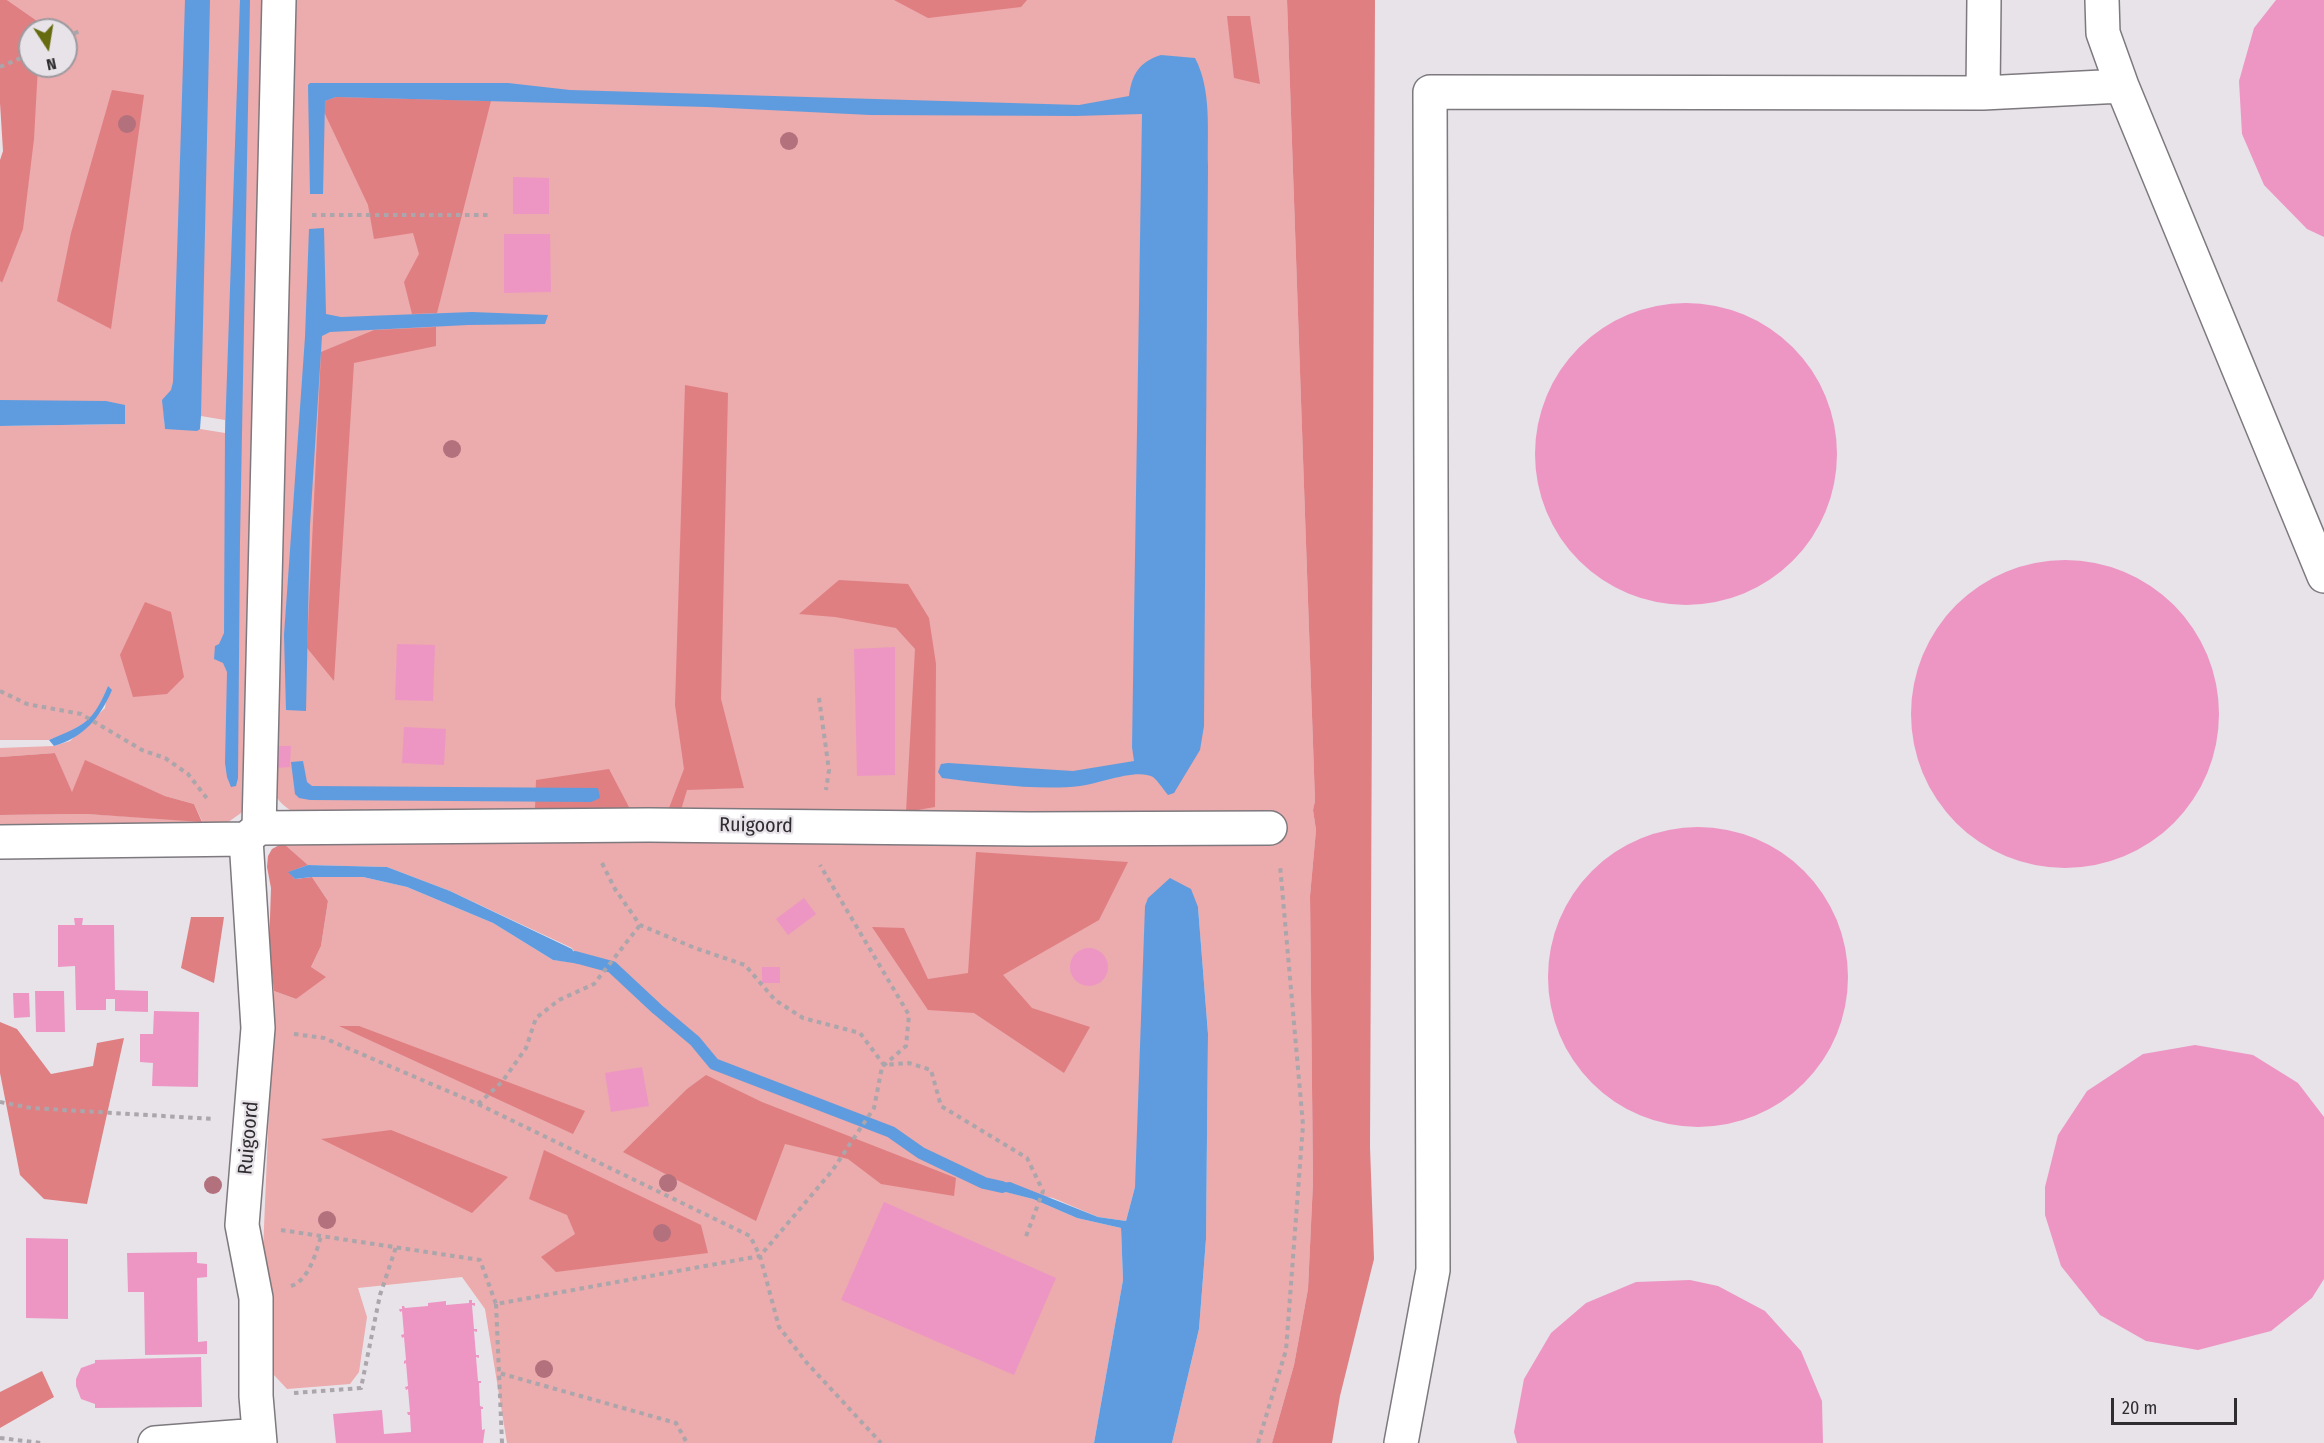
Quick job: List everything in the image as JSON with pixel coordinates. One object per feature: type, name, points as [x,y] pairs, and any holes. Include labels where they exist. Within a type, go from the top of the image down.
[{"type":"street","points":[[245,836],[274,215],[279,0]]},
{"type":"street","points":[[1983,93],[1984,0]]},
{"type":"street","points":[[2102,0],[2103,33],[2122,86],[2324,576]]},
{"type":"street","points":[[1401,1443],[1433,1270],[1430,92],[1983,93],[2122,86]]},
{"type":"street","name":"Ruigoord","points":[[0,842],[586,826],[1270,828]]},
{"type":"street","name":"Ruigoord","points":[[155,1443],[260,1439],[256,1396],[256,1298],[242,1225],[258,1028],[245,836]]},
{"type":"path","points":[[78,32],[82,30]]},
{"type":"path","points":[[0,67],[18,59]]},
{"type":"path","points":[[274,215],[491,215]]},
{"type":"path","points":[[0,691],[27,704],[81,714],[142,750],[165,758],[188,774],[214,809],[245,836]]},
{"type":"path","points":[[496,1304],[760,1256],[832,1171],[874,1108],[882,1067],[906,1046],[909,1015],[816,860],[830,770],[819,698]]},
{"type":"path","points":[[586,826],[615,889],[640,925],[695,948],[745,965],[775,1000],[803,1018],[860,1033],[884,1065]]},
{"type":"path","points":[[1258,1443],[1286,1350],[1304,1125],[1279,850],[1270,828]]},
{"type":"path","points":[[478,1104],[502,1082],[526,1048],[536,1018],[559,1000],[594,984],[640,925]]},
{"type":"path","points":[[258,1028],[324,1038],[478,1104],[750,1236],[760,1256],[779,1327],[807,1363],[881,1443]]},
{"type":"path","points":[[884,1065],[909,1063],[931,1070],[941,1106],[1028,1158],[1043,1191],[1025,1239]]},
{"type":"path","points":[[0,1102],[31,1108],[250,1121]]},
{"type":"path","points":[[242,1225],[480,1260],[496,1304],[502,1443]]},
{"type":"path","points":[[256,1298],[296,1285],[312,1264],[321,1236]]},
{"type":"path","points":[[256,1396],[361,1388],[380,1294],[396,1248]]},
{"type":"path","points":[[499,1373],[676,1423],[687,1443]]},
{"type":"path","points":[[0,1438],[41,1443]]},
{"type":"shaded area","points":[[0,0],[7,0],[33,18],[18,18],[18,78],[37,78],[34,139],[23,229],[2,283],[0,281],[0,160],[3,151],[0,103]]},
{"type":"shaded area","points":[[7,0],[270,0],[246,804],[241,813],[224,825],[0,824],[0,815],[86,814],[202,821],[194,804],[165,796],[85,761],[72,793],[55,753],[0,757],[0,748],[54,746],[70,741],[105,708],[108,686],[91,719],[67,733],[49,740],[0,740],[0,426],[124,424],[0,400],[0,281],[2,283],[36,78],[78,78],[78,18],[33,18]],"holes":[[[163,401],[201,416],[225,420],[225,433],[200,429],[165,429]]]},
{"type":"shaded area","points":[[291,0],[1287,0],[1315,801],[1313,810],[1316,830],[1310,896],[1313,1182],[1308,1289],[1294,1365],[1272,1443],[1172,1443],[1199,1329],[1206,1239],[1208,1034],[1198,907],[1126,1221],[1098,1217],[1053,1198],[980,1185],[1033,1199],[1077,1218],[1121,1228],[1123,1280],[1094,1443],[507,1443],[485,1309],[462,1277],[358,1288],[367,1317],[359,1372],[350,1384],[287,1389],[274,1375],[264,1297],[263,1251],[274,991],[296,999],[321,946],[328,901],[312,877],[363,877],[407,887],[493,923],[553,960],[580,963],[572,948],[450,891],[387,867],[308,865],[283,843],[1281,840],[1281,816],[295,813],[284,805],[272,789]]},
{"type":"shaded area","points":[[894,0],[1027,0],[1021,7],[928,18]]},
{"type":"shaded area","points":[[1287,0],[1375,0],[1370,1147],[1374,1259],[1340,1396],[1332,1443],[1272,1443],[1294,1365],[1308,1289],[1313,1182],[1310,896],[1316,830],[1313,810],[1315,801]]},
{"type":"shaded area","points":[[1227,16],[1250,16],[1260,84],[1234,78]]},
{"type":"shaded area","points":[[112,90],[144,95],[111,329],[57,301],[71,233]]},
{"type":"shaded area","points":[[336,97],[491,101],[437,313],[412,314],[404,282],[419,254],[413,233],[374,239],[368,205],[324,112],[325,101]]},
{"type":"shaded area","points":[[436,327],[436,346],[354,363],[334,681],[307,648],[321,352],[374,330]]},
{"type":"shaded area","points":[[685,385],[728,393],[721,699],[744,788],[687,790],[681,810],[669,808],[684,769],[675,705]]},
{"type":"shaded area","points":[[839,580],[908,584],[929,618],[936,664],[935,807],[906,812],[915,649],[896,628],[835,617],[799,614]]},
{"type":"shaded area","points":[[145,602],[171,612],[184,677],[167,694],[133,697],[120,655]]},
{"type":"shaded area","points":[[55,753],[72,792],[85,760],[165,796],[194,804],[202,822],[86,814],[0,815],[0,757]]},
{"type":"shaded area","points":[[609,769],[630,809],[535,808],[536,780]]},
{"type":"shaded area","points":[[283,843],[308,865],[289,872],[295,879],[312,877],[328,901],[321,946],[311,967],[326,977],[296,999],[274,991],[269,948],[271,888],[267,867],[268,856],[272,849]]},
{"type":"shaded area","points":[[976,852],[1128,862],[1099,920],[1003,975],[1032,1008],[1090,1027],[1064,1073],[974,1013],[928,1010],[872,927],[904,928],[928,979],[968,973]]},
{"type":"shaded area","points":[[191,917],[224,917],[214,983],[181,968]]},
{"type":"shaded area","points":[[0,1022],[17,1029],[51,1074],[93,1066],[97,1043],[124,1038],[87,1204],[44,1199],[20,1175],[0,1073]]},
{"type":"shaded area","points":[[339,1026],[359,1026],[585,1111],[573,1134]]},
{"type":"shaded area","points":[[706,1075],[762,1102],[956,1178],[954,1196],[881,1184],[848,1159],[785,1144],[756,1221],[623,1152],[687,1089]]},
{"type":"shaded area","points":[[391,1130],[508,1177],[472,1213],[321,1139]]},
{"type":"shaded area","points":[[544,1150],[701,1225],[708,1253],[556,1272],[541,1257],[575,1234],[567,1215],[529,1199]]},
{"type":"shaded area","points":[[42,1371],[54,1397],[0,1428],[0,1392]]},
{"type":"water","points":[[185,0],[210,0],[201,416],[200,429],[197,431],[165,429],[162,400],[171,390],[173,382]]},
{"type":"water","points":[[240,0],[250,0],[238,778],[236,786],[231,787],[225,763],[227,672],[223,663],[214,659],[215,646],[219,644],[224,633],[225,433]]},
{"type":"water","points":[[1161,55],[1195,58],[1204,83],[1208,125],[1204,726],[1200,750],[1174,793],[1168,795],[1153,777],[1137,774],[1080,786],[1047,788],[942,778],[938,772],[941,764],[948,763],[1073,771],[1134,761],[1132,747],[1142,114],[870,115],[707,107],[336,97],[325,101],[323,194],[310,194],[308,85],[310,83],[508,83],[570,90],[1079,105],[1129,96],[1132,81],[1138,70],[1147,61]]},
{"type":"water","points":[[324,228],[326,314],[341,317],[472,312],[548,315],[545,324],[468,325],[330,332],[322,336],[310,525],[306,711],[286,710],[284,635],[305,337],[309,229]]},
{"type":"water","points":[[0,400],[106,401],[125,405],[125,424],[0,426]]},
{"type":"water","points":[[108,686],[112,690],[90,725],[74,737],[54,746],[49,740],[86,721],[98,708]]},
{"type":"water","points":[[303,761],[307,782],[312,786],[598,788],[600,798],[591,802],[310,800],[299,798],[295,794],[291,762]]},
{"type":"water","points":[[308,865],[387,867],[450,891],[572,949],[580,964],[553,960],[493,923],[407,887],[363,877],[295,879],[288,872]]},
{"type":"water","points":[[1170,878],[1191,889],[1198,907],[1208,1034],[1206,1239],[1199,1329],[1172,1443],[1094,1443],[1123,1280],[1121,1228],[1077,1218],[1033,1199],[978,1185],[1010,1182],[1098,1217],[1126,1221],[1135,1187],[1145,906],[1148,898]]},
{"type":"building","points":[[2276,0],[2324,0],[2324,237],[2307,229],[2264,185],[2242,134],[2239,81],[2254,28]]},
{"type":"building","points":[[513,177],[549,178],[549,214],[513,214]]},
{"type":"building","points":[[504,234],[550,234],[551,292],[504,293]]},
{"type":"building","points":[[1671,303],[1701,303],[1744,314],[1770,328],[1803,358],[1826,396],[1831,410],[1837,439],[1837,469],[1826,512],[1812,538],[1793,561],[1770,580],[1744,594],[1701,605],[1671,605],[1628,594],[1602,580],[1569,550],[1546,512],[1541,498],[1535,469],[1535,439],[1546,396],[1560,370],[1590,337],[1628,314],[1642,309]]},
{"type":"building","points":[[2065,560],[2095,563],[2124,572],[2138,578],[2174,605],[2201,641],[2207,655],[2216,684],[2219,714],[2216,744],[2207,773],[2201,787],[2174,823],[2138,850],[2124,856],[2095,865],[2065,868],[2035,865],[2006,856],[1992,850],[1956,823],[1929,787],[1923,773],[1914,744],[1911,714],[1914,684],[1923,655],[1929,641],[1956,605],[1992,578],[2006,572],[2035,563]]},
{"type":"building","points":[[397,644],[435,645],[433,701],[395,700]]},
{"type":"building","points":[[895,647],[895,775],[857,776],[854,649]]},
{"type":"building","points":[[404,727],[446,729],[444,765],[402,763]]},
{"type":"building","points":[[277,746],[291,746],[290,767],[276,768]]},
{"type":"building","points":[[1698,827],[1727,830],[1755,838],[1781,852],[1804,871],[1823,894],[1837,920],[1845,948],[1848,977],[1845,1006],[1837,1034],[1823,1060],[1804,1083],[1781,1102],[1755,1116],[1727,1124],[1698,1127],[1669,1124],[1641,1116],[1615,1102],[1592,1083],[1573,1060],[1559,1034],[1551,1006],[1548,977],[1551,948],[1559,920],[1573,894],[1592,871],[1615,852],[1641,838],[1669,830]]},
{"type":"building","points":[[804,898],[816,914],[788,935],[776,919]]},
{"type":"building","points":[[74,918],[83,918],[82,925],[114,925],[115,990],[148,991],[148,1012],[115,1011],[115,999],[106,999],[106,1010],[76,1010],[75,966],[58,967],[58,925],[75,925]]},
{"type":"building","points":[[1089,948],[1102,954],[1108,967],[1102,980],[1089,986],[1076,980],[1070,967],[1076,954]]},
{"type":"building","points":[[762,967],[780,967],[780,983],[762,983]]},
{"type":"building","points":[[35,991],[64,991],[65,1032],[36,1032]]},
{"type":"building","points":[[13,993],[29,993],[30,1017],[14,1018]]},
{"type":"building","points":[[154,1011],[199,1012],[198,1087],[152,1086],[153,1063],[140,1062],[140,1034],[153,1034]]},
{"type":"building","points":[[2195,1045],[2253,1055],[2298,1083],[2324,1117],[2324,1279],[2312,1298],[2271,1331],[2198,1350],[2146,1341],[2100,1315],[2061,1266],[2045,1215],[2045,1187],[2058,1135],[2087,1091],[2143,1054]]},
{"type":"building","points":[[642,1067],[649,1106],[611,1112],[605,1073]]},
{"type":"building","points":[[884,1202],[1056,1278],[1014,1375],[841,1300]]},
{"type":"building","points":[[26,1238],[68,1239],[68,1319],[26,1318]]},
{"type":"building","points":[[197,1252],[197,1263],[207,1264],[207,1277],[197,1278],[198,1342],[207,1341],[207,1354],[145,1355],[144,1292],[128,1292],[127,1253]]},
{"type":"building","points":[[1690,1280],[1718,1286],[1765,1311],[1801,1351],[1822,1401],[1823,1443],[1517,1443],[1514,1432],[1524,1379],[1551,1333],[1586,1303],[1636,1282]]},
{"type":"building","points":[[469,1300],[475,1303],[475,1306],[472,1305],[474,1329],[477,1329],[477,1332],[474,1331],[476,1355],[479,1355],[479,1358],[476,1357],[478,1381],[481,1381],[479,1383],[480,1406],[483,1407],[481,1409],[482,1430],[485,1429],[483,1443],[336,1443],[333,1414],[382,1410],[384,1434],[411,1432],[410,1415],[407,1412],[410,1412],[408,1389],[406,1390],[405,1387],[408,1386],[406,1363],[404,1364],[406,1360],[404,1337],[402,1338],[401,1335],[404,1334],[402,1311],[400,1312],[399,1309],[402,1309],[402,1306],[405,1308],[428,1306],[428,1303],[446,1301],[446,1305],[469,1303]]},
{"type":"building","points":[[201,1357],[202,1407],[95,1408],[95,1404],[81,1399],[76,1386],[76,1379],[81,1368],[95,1363],[95,1360]]},
{"type":"waterway","points":[[575,957],[612,967],[695,1041],[714,1064],[891,1132],[921,1153],[984,1183],[1002,1187]]}]
